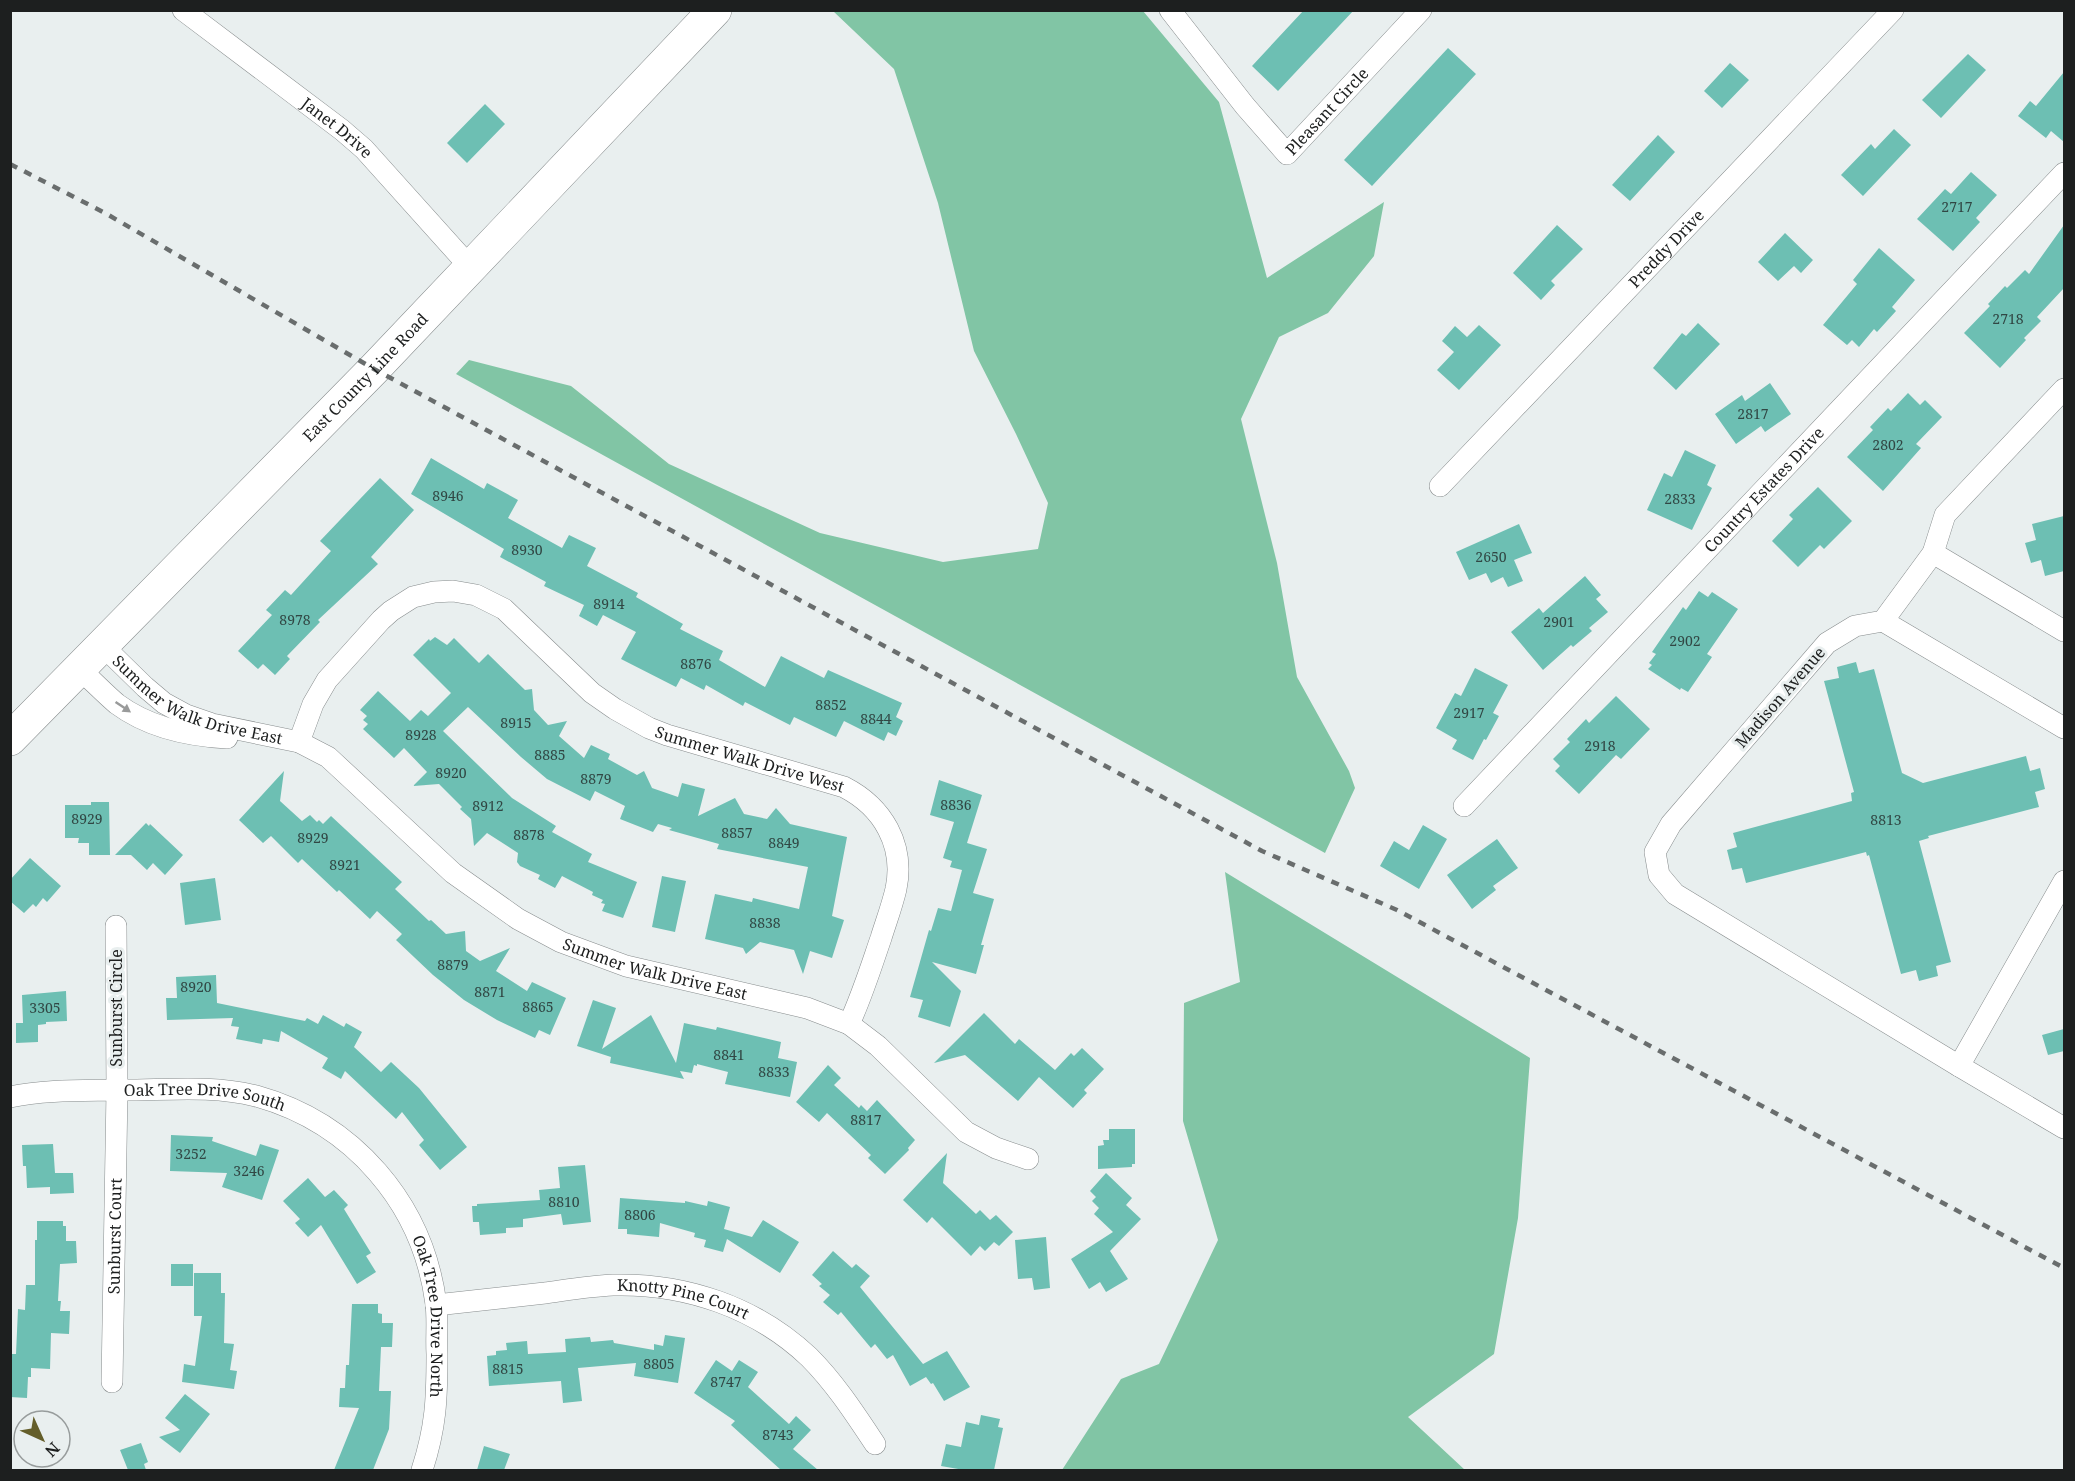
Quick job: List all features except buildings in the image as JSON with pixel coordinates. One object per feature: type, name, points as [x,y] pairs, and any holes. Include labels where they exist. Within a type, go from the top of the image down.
[{"type":"main road","name":"East County Line Road","points":[[10,739],[374,369],[706,14]]},
{"type":"street","name":"Janet Drive","points":[[183,10],[364,149],[470,267]]},
{"type":"street","name":"Pleasant Circle","points":[[1170,10],[1245,106],[1287,154],[1421,10]]},
{"type":"street","name":"Preddy Drive","points":[[1440,486],[1893,10]]},
{"type":"street","name":"Country Estates Drive","points":[[1464,806],[2064,173]]},
{"type":"street","points":[[2064,389],[1945,515],[1933,553],[1882,621],[2064,728]]},
{"type":"street","points":[[1933,553],[2064,631]]},
{"type":"street","name":"Summer Walk Drive West","points":[[299,742],[313,704],[334,671],[391,611],[413,597],[434,592],[461,591],[498,604],[511,613],[592,693],[640,724],[667,735],[844,787],[861,796],[875,809],[895,842],[898,861],[897,879],[862,996],[849,1024]]},
{"type":"street","name":"Madison Avenue","points":[[1882,621],[1855,626],[1827,643],[1671,824],[1655,852],[1659,875],[1675,894],[1959,1066]]},
{"type":"street","name":"Summer Walk Drive East","points":[[102,645],[164,703],[186,714],[212,724],[299,742],[319,751],[337,764],[431,854],[469,886],[509,914],[561,942],[626,966],[807,1008],[849,1024],[878,1046],[966,1132],[996,1148],[1028,1159]]},
{"type":"street","name":"Summer Walk Drive East","points":[[79,669],[116,703],[138,717],[160,726],[183,733],[214,738],[276,743],[299,742]]},
{"type":"street","points":[[2064,881],[1959,1066],[2064,1128]]},
{"type":"street","name":"Sunburst Circle","points":[[116,926],[117,1090]]},
{"type":"street","name":"Oak Tree Drive South","points":[[10,1097],[55,1092],[117,1090],[218,1090],[247,1094],[275,1102],[310,1118],[357,1150],[379,1173]]},
{"type":"street","name":"Sunburst Court","points":[[112,1382],[117,1090]]},
{"type":"street","name":"Oak Tree Drive North","points":[[379,1173],[414,1230],[428,1267],[436,1305],[437,1395],[430,1443],[422,1470]]},
{"type":"street","name":"Knotty Pine Court","points":[[436,1305],[614,1285],[653,1286],[710,1299],[728,1305],[763,1323],[801,1351],[823,1371],[875,1444]]},
{"type":"green space","points":[[833,11],[1143,11],[1219,102],[1267,278],[1384,202],[1374,256],[1328,313],[1279,337],[1241,419],[1277,563],[1297,677],[1349,771],[1355,788],[1325,853],[456,374],[469,360],[571,386],[669,464],[820,533],[943,562],[1038,549],[1048,503],[974,351],[938,203],[894,69]]},
{"type":"green space","points":[[1225,872],[1530,1058],[1518,1218],[1494,1354],[1408,1417],[1465,1470],[1062,1470],[1121,1379],[1159,1364],[1218,1240],[1183,1121],[1184,1003],[1240,982]]},
{"type":"railway","points":[[10,164],[105,213],[374,369],[1262,851],[1397,910],[2064,1268]]}]
